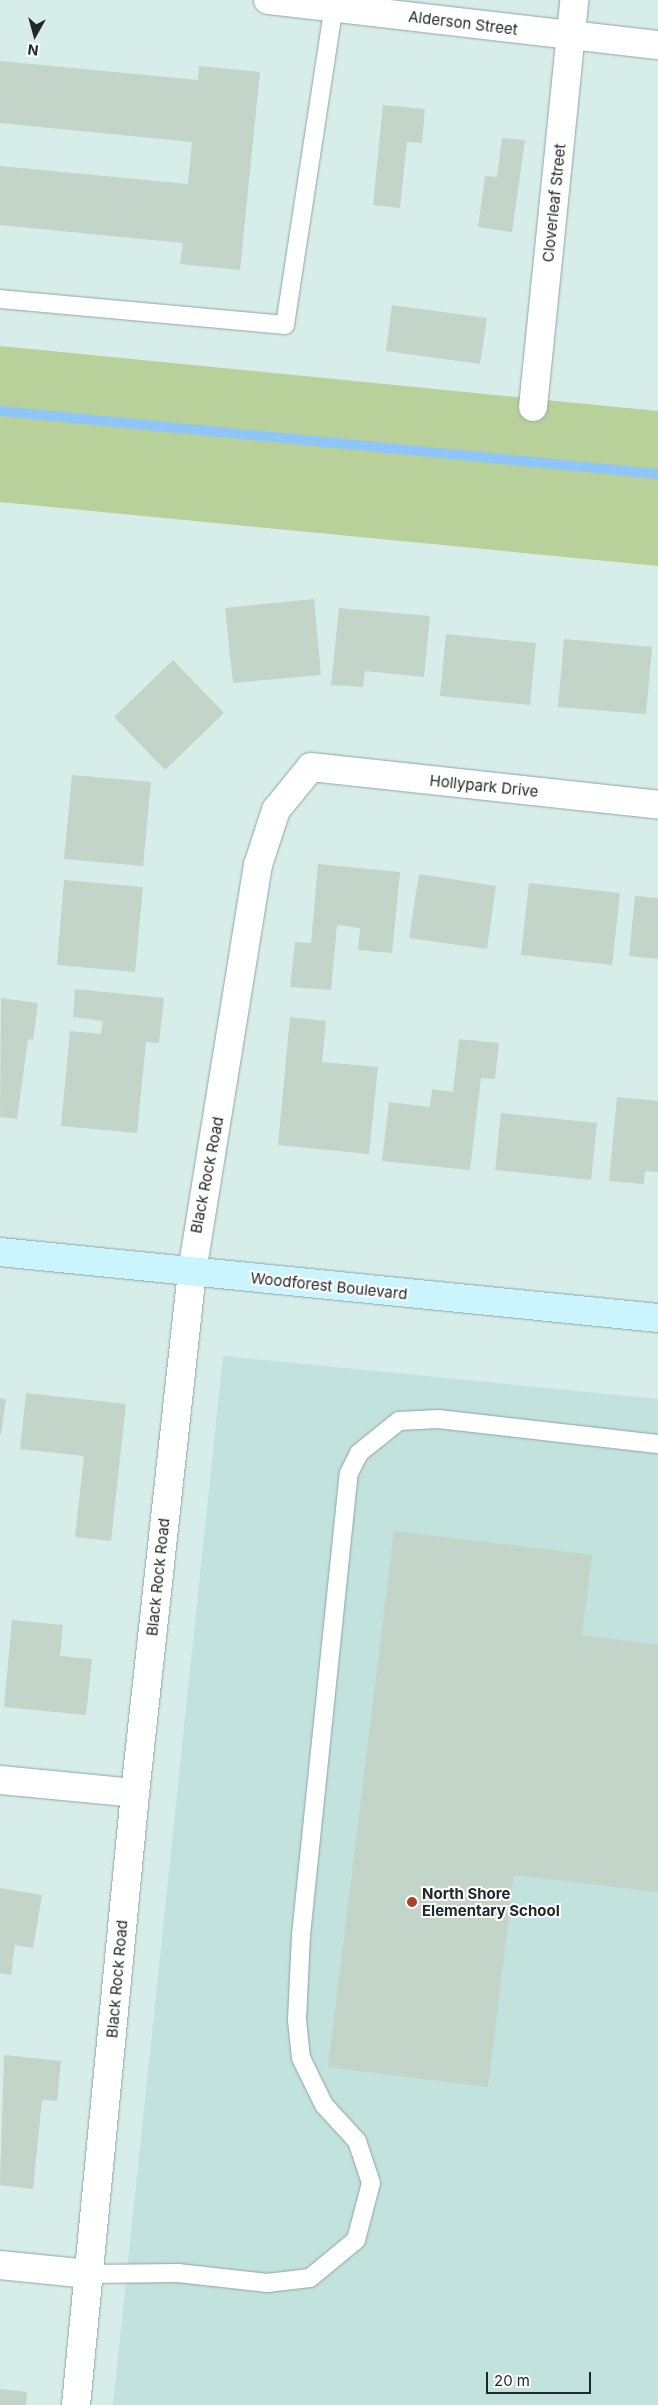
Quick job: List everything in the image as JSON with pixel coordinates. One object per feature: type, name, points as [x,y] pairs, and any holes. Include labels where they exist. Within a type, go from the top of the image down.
[{"type":"main road","name":"Woodforest Boulevard","points":[[0,1252],[658,1318]]},
{"type":"street","name":"Alderson Street","points":[[268,0],[334,6],[570,37],[658,45]]},
{"type":"street","name":"Cloverleaf Street","points":[[533,407],[574,0]]},
{"type":"street","name":"Hollypark Drive","points":[[311,767],[658,805]]},
{"type":"street","name":"Black Rock Road","points":[[76,2405],[135,1793],[192,1272],[258,865],[276,810],[311,767]]},
{"type":"street","points":[[0,1780],[135,1793]]},
{"type":"street","points":[[0,2265],[88,2274]]},
{"type":"lane","points":[[0,299],[285,325],[334,6]]},
{"type":"lane","points":[[88,2274],[178,2273],[267,2283],[310,2278],[356,2240],[370,2183],[357,2141],[324,2105],[301,2058],[297,2020],[301,1935],[349,1473],[359,1454],[398,1421],[438,1419],[658,1444]]},
{"type":"shaded area","name":"North Shore Elementary School","points":[[223,1356],[658,1399],[658,2405],[113,2405]]},
{"type":"green space","points":[[0,346],[658,411],[658,566],[0,502]]},
{"type":"building","points":[[0,61],[198,80],[199,66],[260,72],[240,270],[180,264],[183,243],[0,225],[0,166],[188,184],[192,142],[0,123]]},
{"type":"building","points":[[383,105],[425,109],[422,143],[407,142],[400,208],[373,205]]},
{"type":"building","points":[[502,138],[525,140],[512,232],[478,227],[485,176],[497,177]]},
{"type":"building","points":[[392,305],[487,318],[480,364],[386,351]]},
{"type":"building","points":[[314,599],[321,675],[233,683],[225,608]]},
{"type":"building","points":[[339,608],[430,616],[424,677],[365,671],[363,687],[331,685]]},
{"type":"building","points":[[446,634],[536,643],[530,705],[440,696]]},
{"type":"building","points":[[564,639],[652,647],[646,714],[558,707]]},
{"type":"building","points":[[173,660],[224,713],[165,770],[114,717]]},
{"type":"building","points":[[72,775],[151,782],[143,866],[64,859]]},
{"type":"building","points":[[318,864],[400,872],[392,953],[358,950],[360,928],[337,925],[331,990],[290,987],[295,942],[311,943]]},
{"type":"building","points":[[419,874],[496,886],[487,949],[409,938]]},
{"type":"building","points":[[64,880],[143,887],[135,972],[57,965]]},
{"type":"building","points":[[529,883],[620,893],[612,965],[521,955]]},
{"type":"building","points":[[635,896],[658,898],[658,959],[629,956]]},
{"type":"building","points":[[75,989],[164,998],[159,1043],[146,1042],[137,1133],[61,1126],[70,1031],[101,1034],[103,1021],[73,1017]]},
{"type":"building","points":[[1,998],[38,1003],[33,1040],[28,1039],[17,1119],[0,1117]]},
{"type":"building","points":[[290,1017],[326,1021],[322,1062],[378,1067],[369,1154],[278,1145]]},
{"type":"building","points":[[459,1039],[499,1043],[495,1079],[481,1078],[470,1170],[382,1161],[389,1102],[430,1107],[432,1089],[453,1092]]},
{"type":"building","points":[[617,1097],[658,1101],[658,1172],[645,1171],[644,1184],[609,1181]]},
{"type":"building","points":[[501,1113],[597,1123],[591,1180],[495,1170]]},
{"type":"building","points":[[26,1393],[126,1404],[111,1541],[75,1537],[84,1456],[20,1449]]},
{"type":"building","points":[[0,1398],[6,1399],[1,1435],[0,1435]]},
{"type":"building","points":[[394,1531],[592,1555],[582,1635],[658,1645],[658,1892],[514,1875],[488,2087],[328,2067]]},
{"type":"building","points":[[12,1620],[63,1625],[60,1656],[92,1659],[86,1715],[4,1707]]},
{"type":"building","points":[[0,1888],[42,1895],[33,1948],[15,1945],[11,1975],[0,1973]]},
{"type":"building","points":[[4,2055],[61,2061],[57,2101],[42,2100],[33,2189],[0,2185]]},
{"type":"building","points":[[0,2389],[27,2392],[26,2405],[0,2405]]},
{"type":"waterway","points":[[0,411],[658,474]]},
{"type":"place","name":"North Shore Elementary School","points":[[412,1902]]}]
